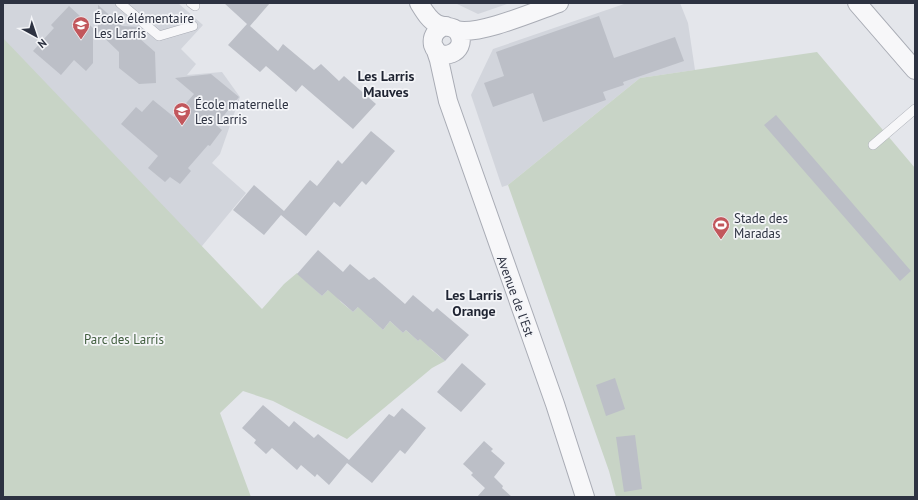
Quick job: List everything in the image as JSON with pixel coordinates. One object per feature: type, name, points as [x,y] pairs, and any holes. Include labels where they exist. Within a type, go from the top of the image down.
[{"type":"street","name":"Avenue de l'Est","points":[[419,3],[432,20],[455,38],[448,76],[447,95]]},
{"type":"street","name":"Avenue de l'Est","points":[[419,3],[421,21],[434,46],[447,95],[490,222],[555,404],[585,497]]},
{"type":"street","points":[[455,38],[450,54],[446,55],[438,52],[434,46],[433,41],[435,33],[442,27],[455,38],[465,40],[490,27],[559,3]]},
{"type":"street","points":[[857,3],[915,70]]},
{"type":"lane","points":[[120,3],[159,36],[193,26]]},
{"type":"lane","points":[[873,145],[915,109]]},
{"type":"shaded area","points":[[3,3],[178,3],[203,25],[181,49],[196,64],[187,75],[222,72],[240,97],[220,154],[212,163],[246,193],[202,246],[167,258],[3,121]]},
{"type":"shaded area","points":[[455,3],[510,3],[478,14]]},
{"type":"shaded area","points":[[627,3],[680,3],[688,23],[695,70],[640,78],[508,185],[502,187],[471,95],[493,49]]},
{"type":"green space","name":"Parc des Larris","points":[[3,38],[262,309],[284,284],[297,273],[322,296],[330,288],[341,302],[353,312],[360,305],[371,316],[370,318],[383,330],[390,321],[403,333],[406,330],[418,341],[422,336],[432,350],[445,361],[432,368],[347,439],[273,401],[243,391],[220,413],[251,497],[3,497]]},
{"type":"green space","name":"Stade des Maradas","points":[[817,52],[915,168],[915,497],[616,497],[609,471],[508,185],[640,78]]},
{"type":"building","points":[[224,3],[270,3],[250,26],[278,51],[283,44],[314,70],[321,64],[339,81],[344,76],[376,104],[353,129],[302,85],[296,92],[266,66],[260,72],[228,45],[247,24]]},
{"type":"building","points":[[98,5],[122,26],[139,27],[139,38],[155,52],[156,83],[139,84],[119,68],[119,52],[98,32]]},
{"type":"building","points":[[69,6],[93,28],[93,63],[86,71],[74,60],[61,75],[33,51],[54,28],[51,25]]},
{"type":"building","points":[[599,16],[614,58],[675,37],[684,61],[623,82],[624,85],[603,92],[606,100],[543,122],[533,93],[493,107],[484,83],[504,76],[496,52]]},
{"type":"building","points":[[211,74],[239,97],[216,125],[222,130],[210,146],[208,145],[188,168],[191,171],[180,184],[170,177],[165,182],[148,168],[158,156],[121,124],[136,107],[142,112],[153,100],[174,117],[194,94],[175,78]]},
{"type":"building","points":[[776,115],[911,271],[900,281],[764,125]]},
{"type":"building","points":[[371,131],[395,151],[366,185],[362,181],[340,207],[334,202],[306,236],[281,215],[264,235],[233,210],[254,185],[284,211],[310,180],[317,186],[338,160],[342,164]]},
{"type":"building","points":[[318,250],[343,272],[350,264],[369,280],[374,277],[405,304],[413,295],[433,312],[437,308],[469,335],[445,361],[420,339],[418,341],[406,330],[403,333],[390,321],[383,330],[358,307],[353,312],[328,290],[322,296],[297,274]]},
{"type":"building","points":[[462,363],[486,384],[461,412],[437,392]]},
{"type":"building","points":[[615,378],[625,409],[606,416],[596,385]]},
{"type":"building","points":[[263,405],[289,427],[294,421],[314,438],[318,434],[349,460],[389,414],[394,417],[402,408],[426,428],[405,454],[400,450],[372,483],[347,463],[329,485],[317,474],[315,477],[301,465],[297,470],[272,448],[266,454],[254,443],[256,440],[242,428]]},
{"type":"building","points":[[635,435],[642,489],[624,492],[616,437]]},
{"type":"building","points":[[484,441],[493,449],[491,451],[505,463],[494,477],[503,486],[502,488],[512,497],[477,497],[485,488],[471,475],[473,473],[463,464]]},
{"type":"place","name":"École élémentaire Les Larris","points":[[81,40]]},
{"type":"place","name":"École maternelle Les Larris","points":[[182,126]]},
{"type":"place","name":"Stade des Maradas","points":[[721,240]]},
{"type":"district","name":"Les Larris Mauves","points":[[386,84]]},
{"type":"district","name":"Les Larris Orange","points":[[474,304]]}]
